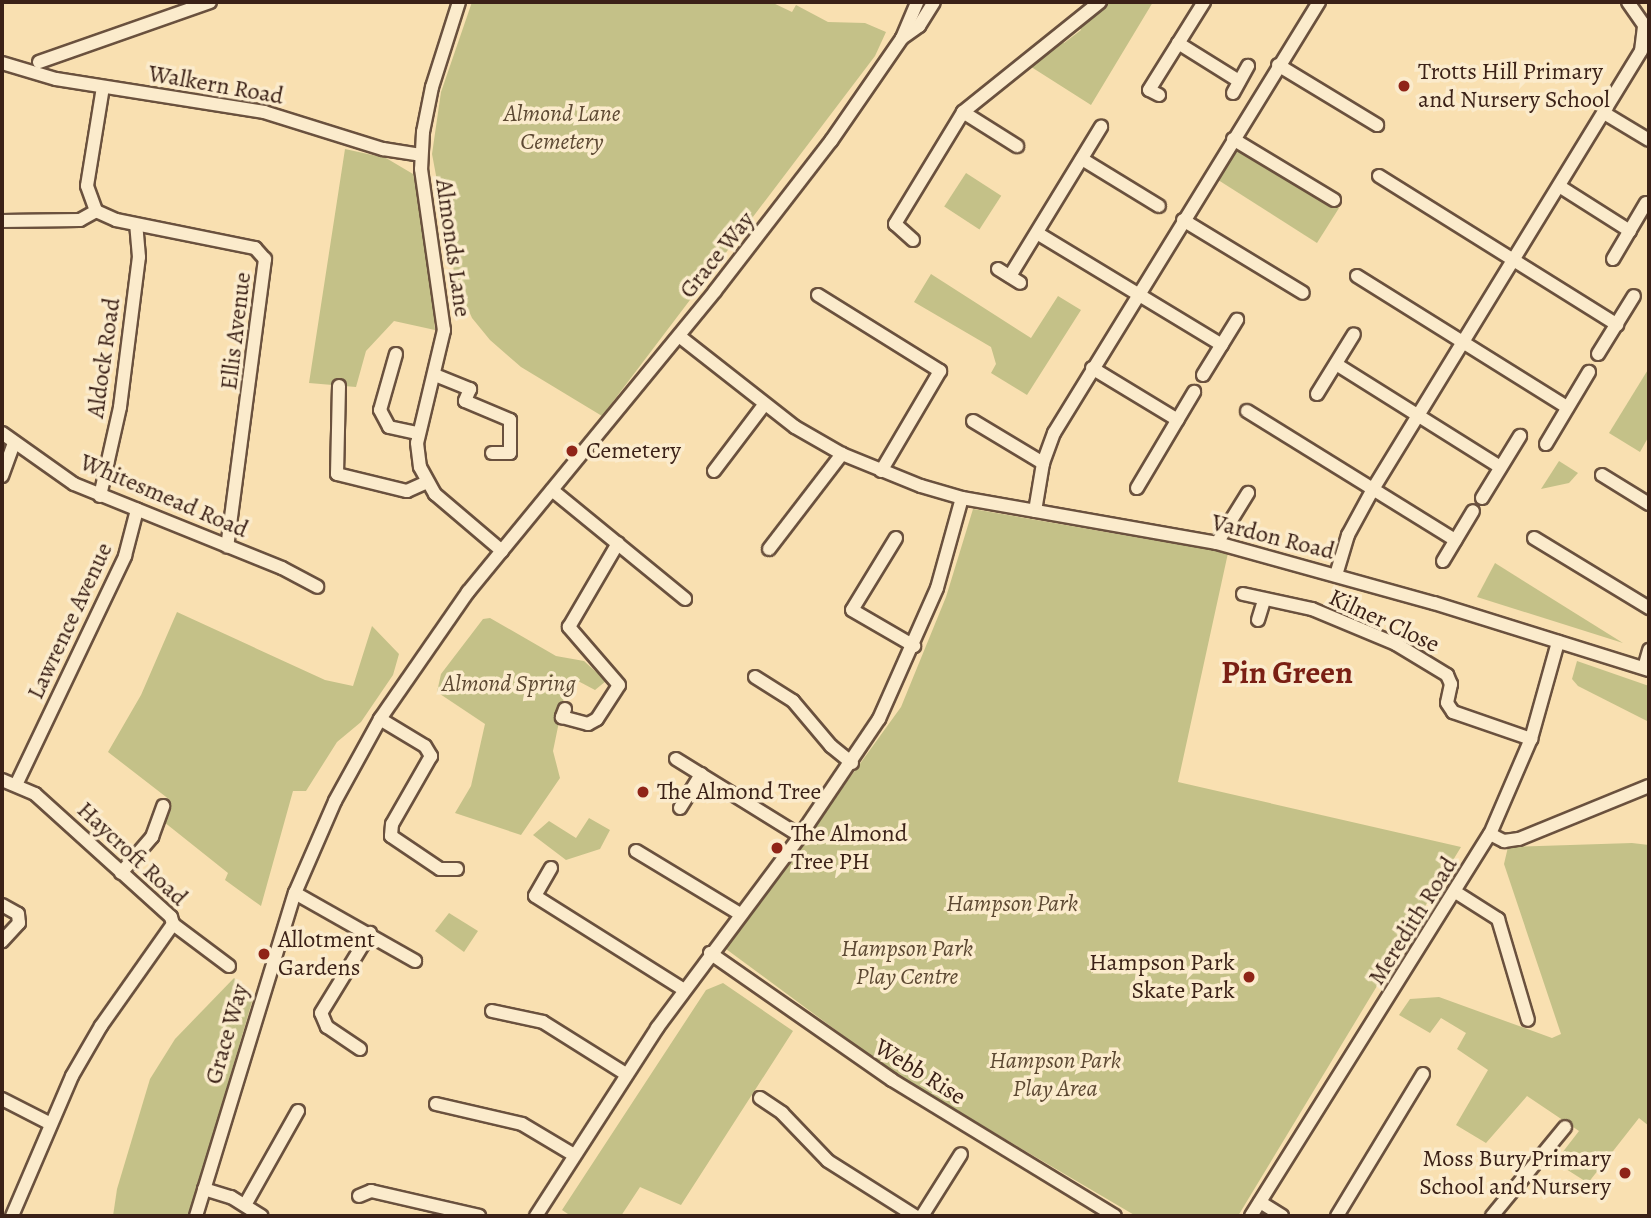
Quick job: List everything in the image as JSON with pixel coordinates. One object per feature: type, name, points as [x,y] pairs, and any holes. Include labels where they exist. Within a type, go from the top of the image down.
[{"type":"street","points":[[39,62],[209,2]]},
{"type":"street","name":"Almonds Lane","points":[[460,2],[432,87],[421,155],[445,309],[435,375],[417,433],[418,455],[427,482],[442,501],[502,551]]},
{"type":"street","name":"Grace Way","points":[[196,1216],[295,893],[335,801],[380,719],[436,634],[679,336],[823,151],[902,38],[917,2]]},
{"type":"street","name":"Grace Way","points":[[902,38],[919,26],[934,2]]},
{"type":"street","points":[[913,240],[895,224],[963,112],[1100,2]]},
{"type":"street","points":[[1159,95],[1149,90],[1204,2]]},
{"type":"street","points":[[1035,511],[1043,463],[1054,433],[1319,2]]},
{"type":"street","points":[[1336,575],[1348,535],[1373,489],[1647,40],[1641,18],[1628,2]]},
{"type":"street","points":[[1178,43],[1236,87],[1248,66]]},
{"type":"street","name":"Walkern Road","points":[[2,63],[25,73],[254,110],[383,149],[421,155]]},
{"type":"street","points":[[1278,65],[1377,125]]},
{"type":"street","points":[[2,221],[80,220],[96,211],[88,186],[103,87]]},
{"type":"street","points":[[963,112],[1017,146]]},
{"type":"street","points":[[1604,113],[1649,140]]},
{"type":"street","points":[[998,269],[1015,280],[1037,233],[1101,127]]},
{"type":"street","points":[[1233,139],[1334,200]]},
{"type":"street","points":[[1082,159],[1159,206]]},
{"type":"street","points":[[1379,176],[1413,188],[1513,260],[1616,324]]},
{"type":"street","points":[[1559,186],[1630,231]]},
{"type":"street","points":[[1613,259],[1646,203]]},
{"type":"street","name":"Ellis Avenue","points":[[96,211],[136,225],[255,248],[265,258],[227,547]]},
{"type":"street","points":[[1183,220],[1280,272],[1303,293]]},
{"type":"street","name":"Aldock Road","points":[[100,496],[120,407],[139,257],[136,225]]},
{"type":"street","points":[[1037,233],[1222,345]]},
{"type":"street","points":[[1357,276],[1384,285],[1463,342],[1567,407]]},
{"type":"street","points":[[818,295],[940,371],[881,471]]},
{"type":"street","points":[[1598,354],[1634,296]]},
{"type":"street","points":[[1203,375],[1237,320]]},
{"type":"street","points":[[1318,394],[1354,334]]},
{"type":"street","name":"Vardon Road","points":[[679,336],[764,405],[842,454],[921,486],[962,498],[1217,543],[1336,575],[1646,669]]},
{"type":"street","points":[[396,354],[380,411],[389,427],[417,433]]},
{"type":"street","points":[[1336,364],[1500,467]]},
{"type":"street","points":[[1092,368],[1178,420]]},
{"type":"street","points":[[1546,444],[1590,372]]},
{"type":"street","points":[[435,375],[470,389],[465,401],[510,420],[510,453],[492,453]]},
{"type":"street","points":[[339,386],[337,474],[407,491],[427,482]]},
{"type":"street","points":[[1137,488],[1194,392]]},
{"type":"street","points":[[714,471],[764,405]]},
{"type":"street","points":[[1247,411],[1455,540]]},
{"type":"street","points":[[974,420],[1043,463]]},
{"type":"street","name":"Whitesmead Road","points":[[2,433],[65,479],[317,587]]},
{"type":"street","points":[[1482,498],[1520,436]]},
{"type":"street","points":[[2,476],[14,443]]},
{"type":"street","points":[[769,549],[842,454]]},
{"type":"street","points":[[1602,475],[1649,504]]},
{"type":"street","points":[[552,490],[685,599]]},
{"type":"street","points":[[1217,543],[1248,494]]},
{"type":"street","points":[[536,1216],[626,1074],[710,953],[800,836],[852,762],[888,703],[937,588],[962,498]]},
{"type":"street","name":"Lawrence Avenue","points":[[16,785],[125,556],[137,510]]},
{"type":"street","points":[[1443,561],[1474,510]]},
{"type":"street","points":[[896,538],[852,610],[914,646]]},
{"type":"street","points":[[1534,538],[1562,562],[1649,608]]},
{"type":"street","points":[[562,718],[588,724],[597,719],[619,685],[569,627],[618,543]]},
{"type":"street","name":"Kilner Close","points":[[1244,594],[1312,609],[1396,644],[1447,675],[1451,687],[1447,703],[1452,712],[1531,739]]},
{"type":"street","points":[[1258,621],[1264,600]]},
{"type":"street","name":"Meredith Road","points":[[1251,1216],[1457,893],[1490,834],[1531,739],[1558,642]]},
{"type":"street","points":[[1646,669],[1649,650]]},
{"type":"street","points":[[755,677],[793,701],[831,746],[852,762]]},
{"type":"street","points":[[380,719],[425,746],[431,756],[392,824],[391,836],[440,869],[457,869]]},
{"type":"street","points":[[676,759],[800,836]]},
{"type":"street","points":[[680,808],[701,774]]},
{"type":"street","name":"Haycroft Road","points":[[2,779],[47,804],[171,917],[173,925],[229,966]]},
{"type":"street","points":[[1490,834],[1504,841],[1519,839],[1649,786]]},
{"type":"street","points":[[121,873],[152,836],[163,806]]},
{"type":"street","points":[[636,851],[740,914]]},
{"type":"street","points":[[551,869],[535,896],[684,990]]},
{"type":"street","points":[[295,893],[370,933],[415,961]]},
{"type":"street","points":[[1457,893],[1498,919],[1528,1020]]},
{"type":"street","points":[[2,905],[18,914],[19,923],[2,941]]},
{"type":"street","points":[[12,1216],[49,1123],[101,1026],[173,925]]},
{"type":"street","points":[[360,1049],[327,1027],[321,1013],[370,933]]},
{"type":"street","name":"Webb Rise","points":[[710,953],[882,1073],[1115,1216]]},
{"type":"street","points":[[492,1011],[543,1022],[626,1074]]},
{"type":"street","points":[[1337,1216],[1423,1074]]},
{"type":"street","points":[[760,1098],[782,1113],[828,1161],[915,1216]]},
{"type":"street","points":[[2,1099],[49,1123]]},
{"type":"street","points":[[436,1104],[522,1124],[574,1155]]},
{"type":"street","points":[[245,1205],[299,1111]]},
{"type":"street","points":[[1492,1216],[1566,1127]]},
{"type":"street","points":[[922,1216],[961,1154]]},
{"type":"street","points":[[204,1189],[245,1205],[261,1216]]},
{"type":"street","points":[[359,1196],[371,1191],[479,1216]]},
{"type":"street","points":[[1260,1202],[1282,1216]]},
{"type":"green space","name":"Almond Lane Cemetery","points":[[472,2],[771,2],[792,12],[796,5],[828,22],[865,23],[886,32],[875,56],[602,416],[521,367],[490,340],[472,318],[456,282],[432,154],[441,92]]},
{"type":"green space","points":[[1104,2],[1153,2],[1091,105],[1025,63],[1058,36],[1064,43],[1081,30],[1077,23]]},
{"type":"green space","points":[[345,149],[386,158],[413,174],[428,242],[435,330],[394,321],[366,351],[356,387],[309,383]]},
{"type":"green space","points":[[1234,149],[1242,149],[1339,208],[1317,243],[1215,178]]},
{"type":"green space","points":[[966,173],[1001,196],[979,229],[944,207]]},
{"type":"green space","points":[[931,274],[1031,338],[1058,296],[1081,310],[1027,395],[991,373],[996,364],[991,347],[914,302]]},
{"type":"green space","points":[[1649,368],[1649,436],[1640,452],[1609,433]]},
{"type":"green space","points":[[1559,461],[1578,473],[1569,483],[1541,489]]},
{"type":"green space","name":"Hampson Park","points":[[973,509],[1228,553],[1178,782],[1461,847],[1238,1216],[1136,1216],[898,1076],[726,949],[901,707],[946,597]]},
{"type":"green space","points":[[1495,563],[1623,643],[1477,597]]},
{"type":"green space","points":[[177,612],[325,680],[353,686],[372,626],[399,654],[393,675],[361,722],[337,742],[306,791],[293,791],[261,906],[225,880],[228,873],[164,822],[170,800],[108,752],[141,695]]},
{"type":"green space","name":"Almond Spring","points":[[490,618],[556,656],[584,661],[606,681],[595,690],[578,681],[567,683],[553,751],[560,778],[521,835],[455,813],[471,786],[485,724],[437,692],[441,674],[483,619]]},
{"type":"green space","points":[[1577,661],[1649,686],[1649,722],[1578,686],[1572,679]]},
{"type":"green space","points":[[589,818],[610,830],[600,849],[566,860],[533,835],[549,821],[576,838]]},
{"type":"green space","points":[[1632,843],[1649,845],[1649,1126],[1639,1118],[1588,1183],[1555,1162],[1579,1131],[1527,1096],[1486,1143],[1456,1125],[1488,1070],[1457,1049],[1466,1033],[1441,1018],[1430,1033],[1399,1015],[1410,999],[1439,997],[1552,1038],[1561,1034],[1504,864],[1508,847]]},
{"type":"green space","points":[[449,913],[478,931],[464,952],[435,931]]},
{"type":"green space","points":[[234,978],[254,995],[189,1216],[113,1216],[117,1189],[150,1079],[175,1039]]},
{"type":"green space","points":[[723,983],[793,1031],[681,1205],[640,1187],[621,1216],[571,1216],[562,1210],[706,990]]},
{"type":"place","name":"Trotts Hill Primary and Nursery School","points":[[1404,86]]},
{"type":"place","name":"Cemetery","points":[[572,451]]},
{"type":"place","name":"The Almond Tree","points":[[643,792]]},
{"type":"place","name":"The Almond Tree PH","points":[[777,848]]},
{"type":"place","name":"Allotment Gardens","points":[[264,954]]},
{"type":"place","name":"Hampson Park Skate Park","points":[[1249,977]]},
{"type":"place","name":"Moss Bury Primary School and Nursery","points":[[1625,1173]]},
{"type":"district","name":"Pin Green","points":[[1287,672]]},
{"type":"park label","name":"Hampson Park Play Centre","points":[[907,963]]},
{"type":"park label","name":"Hampson Park Play Area","points":[[1055,1075]]}]
